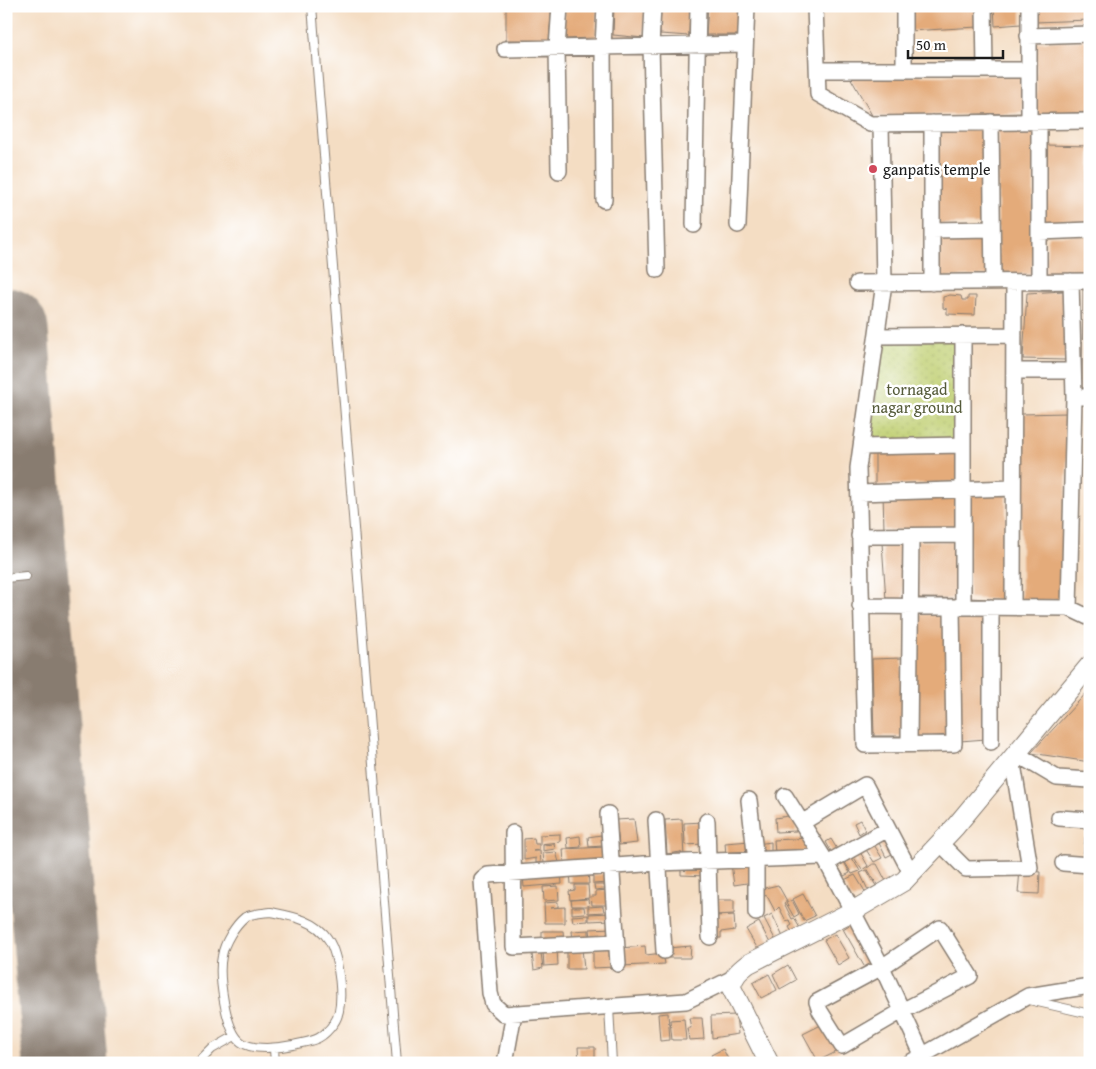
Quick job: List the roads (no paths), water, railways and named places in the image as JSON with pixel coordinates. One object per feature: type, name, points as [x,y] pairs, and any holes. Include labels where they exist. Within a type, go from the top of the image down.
[{"type":"street","points":[[558,171],[557,48],[560,6]]},
{"type":"street","points":[[604,200],[603,47],[605,6]]},
{"type":"street","points":[[653,6],[651,46],[657,270]]},
{"type":"street","points":[[694,225],[698,6]]},
{"type":"street","points":[[738,225],[747,6]]},
{"type":"street","points":[[816,6],[818,94],[870,124],[1090,121]]},
{"type":"street","points":[[904,6],[904,70]]},
{"type":"street","points":[[984,6],[985,70]]},
{"type":"street","points":[[1029,6],[1028,36],[1039,232],[1039,282]]},
{"type":"street","points":[[1028,36],[1090,34]]},
{"type":"street","points":[[505,49],[745,44]]},
{"type":"street","points":[[818,70],[1030,70]]},
{"type":"street","points":[[991,122],[992,282]]},
{"type":"street","points":[[932,123],[932,283]]},
{"type":"street","points":[[881,124],[884,283],[861,447],[859,493],[860,606],[865,745],[954,744],[958,607],[963,536],[963,335]]},
{"type":"street","points":[[932,230],[992,229]]},
{"type":"street","points":[[1039,232],[1090,230]]},
{"type":"street","points":[[1069,608],[1074,397],[1071,281]]},
{"type":"street","points":[[857,283],[1090,281]]},
{"type":"street","points":[[1013,607],[1014,282]]},
{"type":"street","points":[[877,336],[1014,335]]},
{"type":"street","points":[[1014,371],[1073,371]]},
{"type":"street","points":[[1074,397],[1090,397]]},
{"type":"street","points":[[861,447],[963,446]]},
{"type":"street","points":[[859,493],[1013,488]]},
{"type":"street","points":[[859,536],[963,536]]},
{"type":"street","points":[[909,744],[911,536]]},
{"type":"street","points":[[860,606],[1069,608],[1090,618]]},
{"type":"street","points":[[991,607],[991,742]]},
{"type":"street","points":[[888,830],[824,860],[658,862],[514,871],[488,875],[482,880],[490,993],[498,1010],[504,1014],[686,1001],[733,978],[748,964],[853,911],[904,881],[940,843],[1090,665]]},
{"type":"street","points":[[1013,755],[1057,778],[1090,780]]},
{"type":"street","points":[[940,843],[966,869],[1030,868],[1013,755]]},
{"type":"street","points":[[803,822],[865,784],[911,873]]},
{"type":"street","points":[[785,796],[803,822],[882,967],[902,1010],[919,1060],[1032,994],[1090,986]]},
{"type":"street","points":[[749,800],[756,861],[756,913]]},
{"type":"street","points":[[608,814],[618,964]]},
{"type":"street","points":[[1059,818],[1090,820]]},
{"type":"street","points":[[656,820],[664,950]]},
{"type":"street","points":[[707,822],[710,937]]},
{"type":"street","points":[[513,833],[514,947],[616,942]]},
{"type":"street","points":[[1063,863],[1090,865]]},
{"type":"street","points":[[940,928],[970,976],[902,1010],[842,1046],[820,1011],[817,1002],[882,967],[940,928]]},
{"type":"street","points":[[733,978],[731,987],[735,998],[769,1063]]},
{"type":"street","points":[[505,1063],[514,1013]]},
{"type":"lane","points":[[312,6],[398,1063]]},
{"type":"lane","points":[[6,578],[26,576]]},
{"type":"lane","points":[[271,912],[294,916],[313,925],[328,939],[336,961],[342,994],[336,1021],[323,1038],[274,1050],[243,1044],[235,1036],[226,1017],[222,956],[234,928],[246,916],[271,912]]},
{"type":"lane","points":[[1024,998],[1053,1007],[1090,1014]]},
{"type":"lane","points":[[609,1007],[612,1063]]},
{"type":"lane","points":[[198,1063],[212,1049],[235,1036]]},
{"type":"lane","points":[[274,1050],[275,1063]]},
{"type":"place","name":"ganpatis temple","points":[[873,169]]},
{"type":"park label","name":"tornagad nagar ground","points":[[917,398]]}]
